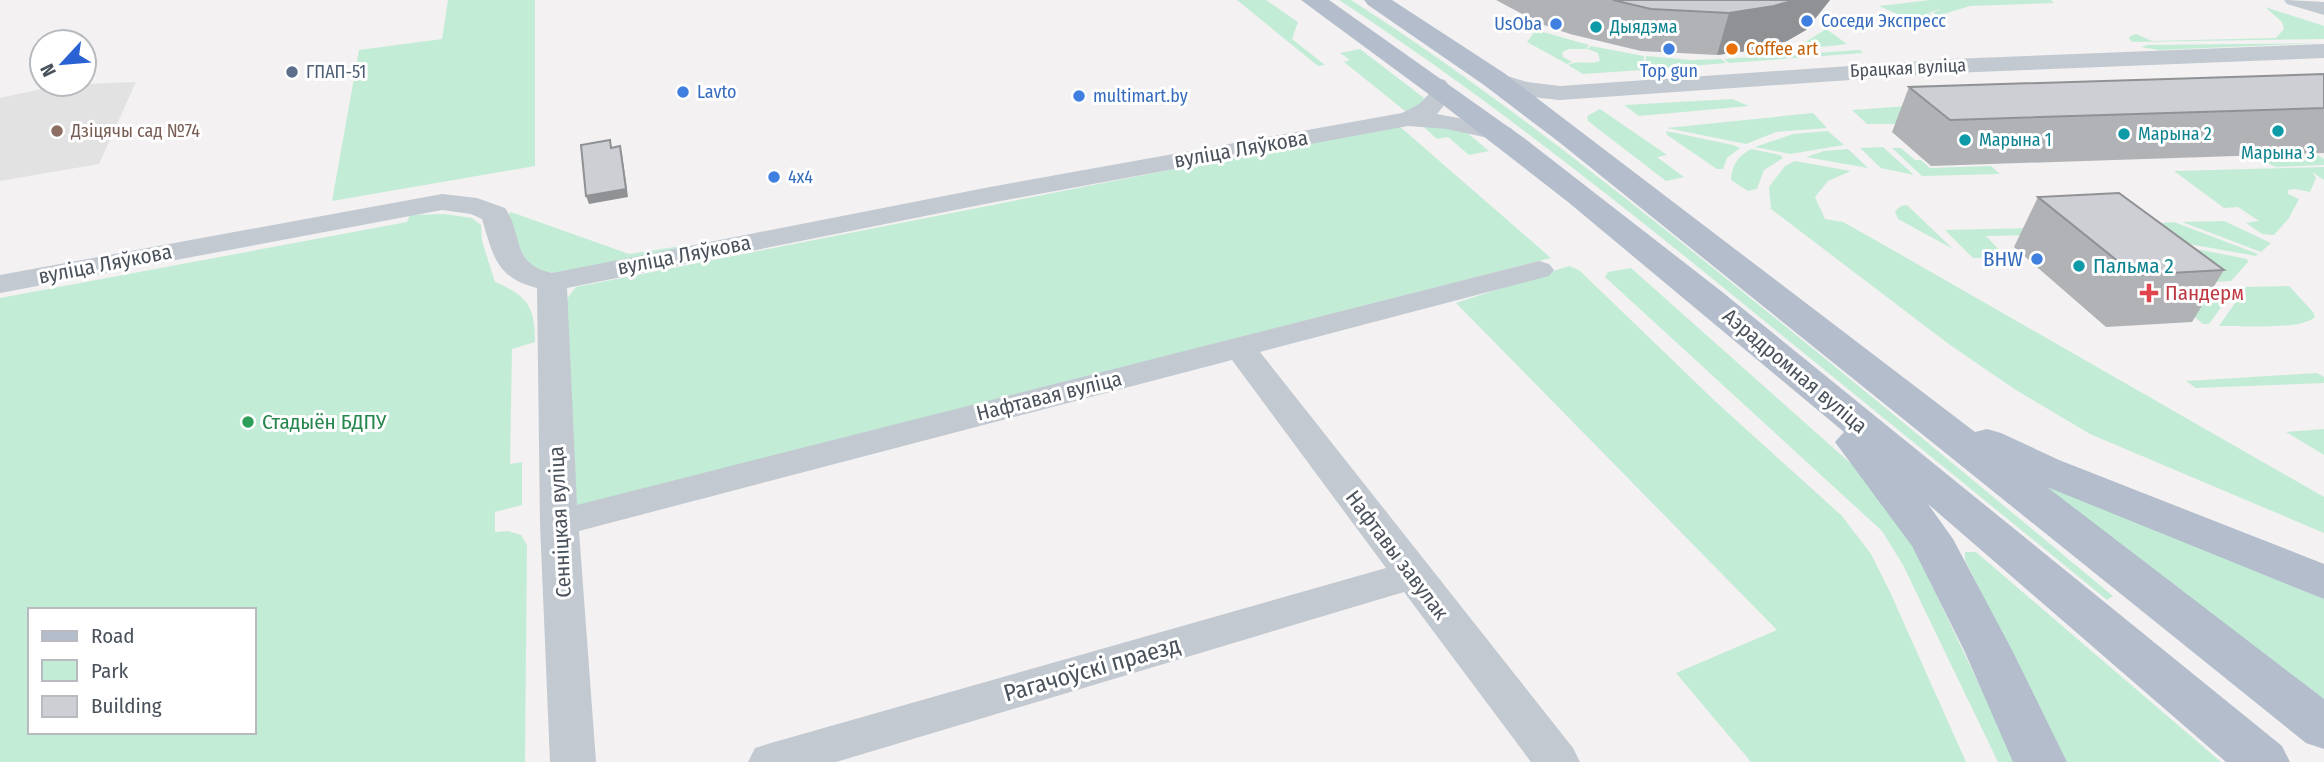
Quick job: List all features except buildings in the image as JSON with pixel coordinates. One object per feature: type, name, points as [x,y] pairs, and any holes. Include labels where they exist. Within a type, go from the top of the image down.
[{"type":"main road","name":"Аэрадромная вуліца","points":[[1313,0],[1502,133],[1768,348],[2263,762]]},
{"type":"main road","name":"Аэрадромная вуліца","points":[[1376,0],[1494,79],[1569,136],[1922,410],[2324,728]]},
{"type":"main road","points":[[1768,348],[1866,455],[1931,539],[1988,650],[2040,762]]},
{"type":"main road","points":[[1922,410],[2045,470],[2324,582]]},
{"type":"street","points":[[2294,0],[2324,9]]},
{"type":"street","name":"Брацкая вуліца","points":[[1494,79],[1524,89],[1560,93],[1937,67],[2324,51]]},
{"type":"street","name":"Брацкая вуліца","points":[[1569,136],[1566,117],[1570,111],[1608,102],[1997,76],[2324,66]]},
{"type":"street","name":"вуліца Ляўкова","points":[[1408,119],[1431,108],[1438,100],[1442,93],[1437,85]]},
{"type":"street","name":"вуліца Ляўкова","points":[[0,284],[442,202],[477,206],[495,214],[511,263],[519,272],[533,279],[552,282],[990,195],[1408,119],[1447,122],[1502,133]]},
{"type":"street","name":"Нафтавая вуліца","points":[[559,523],[1539,270]]},
{"type":"street","name":"Сенніцкая вуліца","points":[[552,282],[559,523],[573,762]]},
{"type":"street","name":"Нафтавы завулак","points":[[1239,347],[1557,762]]},
{"type":"street","name":"Рагачоўскі праезд","points":[[771,762],[1412,575]]},
{"type":"shaded area","name":"Дзіцячы сад №74","points":[[136,82],[99,164],[0,181],[0,98],[28,92],[28,98],[98,98],[98,83]]},
{"type":"green space","points":[[448,0],[535,0],[535,166],[332,201],[359,50],[442,39]]},
{"type":"green space","points":[[1237,0],[1266,0],[1298,22],[1292,39],[1325,65],[1318,66]]},
{"type":"green space","points":[[1339,0],[1351,0],[1401,33],[1498,101],[1593,173],[1781,323],[2113,596],[2107,600],[1607,194],[1448,75]]},
{"type":"green space","points":[[1931,0],[2051,0],[2054,3],[1970,6],[1937,16],[1933,13],[1942,8],[1929,13],[1934,17],[1907,18],[1879,6]]},
{"type":"green space","points":[[2265,7],[2324,26],[2324,39],[2133,42],[2129,37],[2136,34],[2152,41],[2276,38],[2284,29],[2282,22]]},
{"type":"green space","points":[[1826,29],[1847,44],[1793,50]]},
{"type":"green space","points":[[1536,30],[1589,45],[1586,49],[1569,49],[1562,52],[1563,57],[1572,62],[1567,64],[1527,42]]},
{"type":"green space","points":[[2324,43],[2159,50],[2141,47],[2148,45]]},
{"type":"green space","points":[[1591,46],[1644,56],[1643,70],[1583,74],[1568,65],[1600,61],[1598,53],[1587,49]]},
{"type":"green space","points":[[1360,49],[1424,98],[1420,105],[1405,111],[1344,62],[1350,60],[1340,53]]},
{"type":"green space","points":[[1860,50],[1863,53],[1729,63],[1724,59]]},
{"type":"green space","points":[[1646,56],[1691,60],[1721,59],[1726,63],[1645,70]]},
{"type":"green space","points":[[1732,99],[1749,106],[1639,116],[1624,105]]},
{"type":"green space","points":[[1978,101],[1900,124],[1867,124],[1852,110]]},
{"type":"green space","points":[[1600,109],[1667,155],[1657,157],[1684,177],[1666,181],[1588,121],[1587,116]]},
{"type":"green space","points":[[1813,113],[1827,128],[1776,132],[1746,144],[1667,128]]},
{"type":"green space","points":[[1419,123],[1466,132],[1489,151],[1469,155],[1448,137],[1437,139]]},
{"type":"green space","points":[[1398,125],[1551,258],[577,506],[560,308],[576,287]]},
{"type":"green space","points":[[1666,131],[1740,148],[1727,158],[1723,169],[1717,169],[1667,135]]},
{"type":"green space","points":[[1828,131],[1844,145],[1790,154],[1755,147],[1793,134]]},
{"type":"green space","points":[[1883,147],[1914,175],[1881,168],[1860,148]]},
{"type":"green space","points":[[1892,148],[1901,148],[1930,168],[1991,166],[2000,174],[1922,176]]},
{"type":"green space","points":[[1751,149],[1783,158],[1764,170],[1757,189],[1748,191],[1731,180],[1736,162]]},
{"type":"green space","points":[[1848,149],[1868,168],[1806,157],[1824,151]]},
{"type":"green space","points":[[2316,154],[2324,159],[2324,165],[2276,167],[2252,156]]},
{"type":"green space","points":[[1795,161],[1851,171],[1828,181],[1815,197],[1825,219],[1843,222],[2324,497],[2324,533],[2090,434],[2016,390],[1950,345],[1771,209],[1769,187],[1785,166]]},
{"type":"green space","points":[[2324,167],[2324,180],[2312,172],[2316,178],[2310,192],[2288,190],[2288,194],[2299,199],[2289,218],[2274,235],[2262,234],[2246,223],[2259,221],[2238,207],[2224,208],[2174,171]]},
{"type":"green space","points":[[1907,205],[1953,249],[1898,219],[1895,211]]},
{"type":"green space","points":[[511,212],[629,254],[688,247],[554,273],[536,271],[524,264],[508,216]]},
{"type":"green space","name":"Стадыён БДПУ","points":[[444,214],[472,218],[481,225],[482,241],[495,282],[522,298],[531,311],[533,320],[535,342],[512,349],[510,464],[522,462],[522,505],[495,512],[495,532],[508,531],[521,535],[527,545],[525,762],[0,762],[0,298],[407,222],[410,215]]},
{"type":"green space","points":[[2224,221],[2271,243],[2261,252],[2182,222]]},
{"type":"green space","points":[[2174,222],[2258,254],[2256,256],[2150,237],[2161,223]]},
{"type":"green space","points":[[2071,227],[2080,234],[1986,236],[2006,257],[1973,258],[1945,230]]},
{"type":"green space","points":[[2146,239],[2247,259],[2248,262],[2231,281],[2181,284]]},
{"type":"green space","points":[[1569,266],[1579,270],[1716,402],[1842,516],[1871,554],[1966,762],[1751,762],[1676,673],[1777,630],[1456,303]]},
{"type":"green space","points":[[1631,268],[1866,477],[1904,527],[2016,762],[1998,762],[1903,565],[1882,531],[1605,277],[1608,272]]},
{"type":"green space","points":[[2289,286],[2315,317],[2284,326],[2219,326],[2246,287]]},
{"type":"green space","points":[[2236,287],[2209,324],[2203,324],[2164,292]]},
{"type":"green space","points":[[2317,373],[2324,377],[2324,383],[2196,388],[2186,381]]},
{"type":"green space","points":[[2324,429],[2324,455],[2286,432]]},
{"type":"green space","points":[[2051,486],[2324,598],[2324,712],[2041,488]]},
{"type":"green space","points":[[1965,552],[1976,552],[2221,762],[2065,762],[1965,560]]},
{"type":"place","name":"Соседи Экспресс","points":[[1807,21]]},
{"type":"place","name":"UsOba","points":[[1556,24]]},
{"type":"place","name":"Дыядэма","points":[[1596,27]]},
{"type":"place","name":"Top gun","points":[[1669,49]]},
{"type":"place","name":"Coffee art","points":[[1732,49]]},
{"type":"place","name":"ГПАП-51","points":[[292,72]]},
{"type":"place","name":"Lavto","points":[[683,92]]},
{"type":"place","name":"multimart.by","points":[[1079,96]]},
{"type":"place","name":"Дзіцячы сад №74","points":[[57,131]]},
{"type":"place","name":"Марына 3","points":[[2278,131]]},
{"type":"place","name":"Марына 2","points":[[2124,134]]},
{"type":"place","name":"Марына 1","points":[[1965,140]]},
{"type":"place","name":"4х4","points":[[774,177]]},
{"type":"place","name":"BHW","points":[[2037,259]]},
{"type":"place","name":"Пальма 2","points":[[2079,266]]},
{"type":"place","name":"Пандерм","points":[[2149,293]]},
{"type":"place","name":"Стадыён БДПУ","points":[[248,422]]}]
